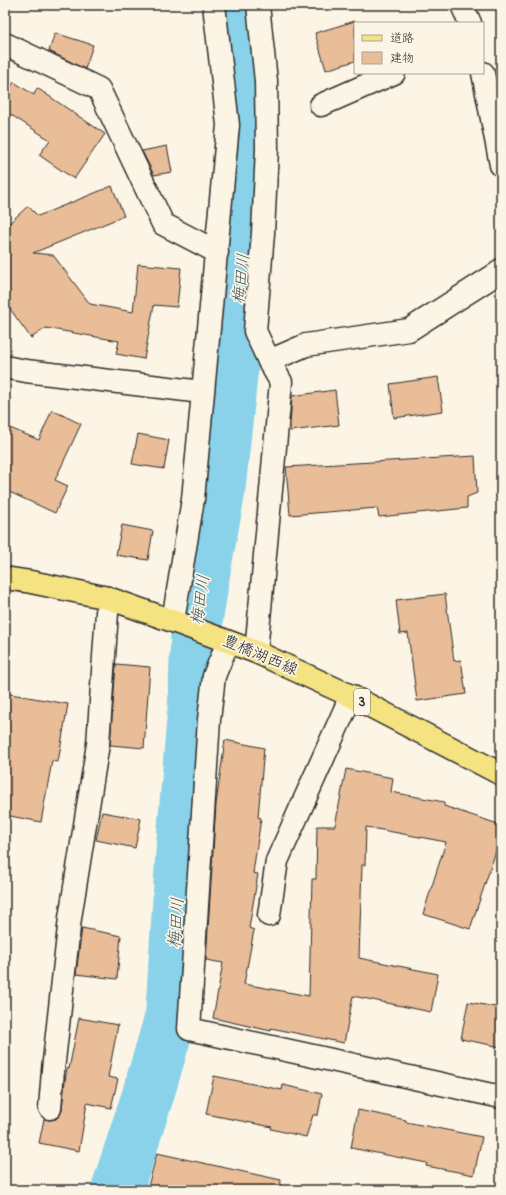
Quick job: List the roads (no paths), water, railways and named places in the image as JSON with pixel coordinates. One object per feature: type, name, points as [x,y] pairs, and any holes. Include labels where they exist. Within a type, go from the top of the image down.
[{"type":"main road","name":"豊橋湖西線","points":[[5,578],[108,598],[256,652],[351,696],[501,774]]},
{"type":"street","points":[[177,622],[193,499],[228,125],[214,5]]},
{"type":"street","points":[[256,652],[281,382],[255,331],[263,233],[267,149],[266,81],[258,5]]},
{"type":"street","points":[[462,5],[470,22]]},
{"type":"street","points":[[5,44],[99,89],[163,224],[217,252]]},
{"type":"street","points":[[320,105],[392,74]]},
{"type":"street","points":[[483,74],[501,165]]},
{"type":"street","points":[[269,361],[306,346],[410,330],[501,270]]},
{"type":"street","points":[[5,367],[26,371],[202,392]]},
{"type":"street","points":[[50,1108],[70,918],[98,744],[108,598]]},
{"type":"street","points":[[223,640],[214,676],[209,720],[189,1029],[501,1097]]},
{"type":"street","points":[[269,915],[277,861],[351,696]]},
{"type":"waterway","name":"梅田川","points":[[117,1190],[148,1095],[171,1016],[182,845],[194,702],[197,619],[219,493],[251,193],[251,98],[239,5]]}]
